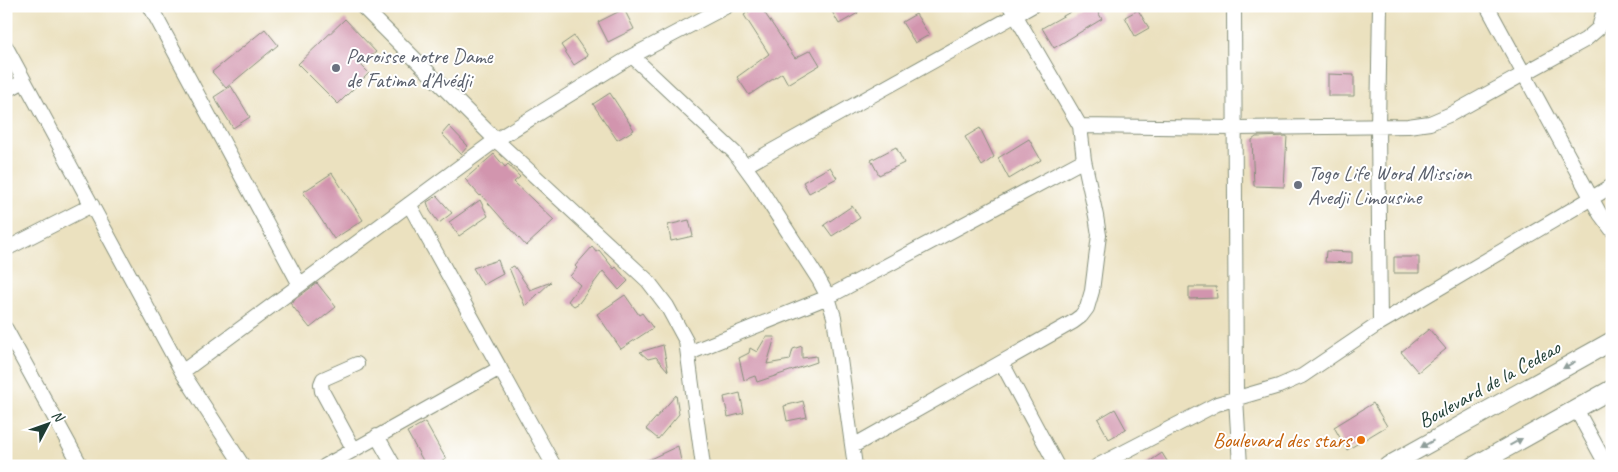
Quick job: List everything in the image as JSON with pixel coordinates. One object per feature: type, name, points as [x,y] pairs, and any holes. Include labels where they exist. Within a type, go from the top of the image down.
[{"type":"main road","name":"Boulevard de la Cedeao","points":[[1388,466],[1612,341]]},
{"type":"main road","points":[[1474,466],[1612,390]]},
{"type":"street","points":[[150,6],[300,285]]},
{"type":"street","points":[[362,6],[496,140],[648,281],[667,306],[679,326],[689,353],[703,466]]},
{"type":"street","points":[[745,166],[1012,11],[1032,6]]},
{"type":"street","points":[[1234,6],[1236,398],[1240,466]]},
{"type":"street","points":[[1380,6],[1378,127],[1380,323]]},
{"type":"street","points":[[1488,6],[1591,198],[1612,230]]},
{"type":"street","points":[[1080,126],[1378,127],[1408,126],[1430,122],[1451,114],[1585,40],[1599,28],[1605,6]]},
{"type":"street","points":[[182,372],[496,140],[632,56],[720,8]]},
{"type":"street","points":[[853,446],[1073,322],[1087,308],[1092,291],[1099,235],[1084,160],[1080,126],[1012,11]]},
{"type":"street","points":[[6,47],[182,372],[243,466]]},
{"type":"street","points":[[632,56],[735,153],[819,280],[828,297],[837,332],[855,466]]},
{"type":"street","points":[[6,90],[24,81]]},
{"type":"street","points":[[689,353],[828,297],[1084,160]]},
{"type":"street","points":[[1097,466],[1217,404],[1279,386],[1302,376],[1380,323],[1612,186]]},
{"type":"street","points":[[409,204],[554,466]]},
{"type":"street","points":[[6,249],[92,205]]},
{"type":"street","points":[[6,329],[81,466]]},
{"type":"street","points":[[1002,363],[1057,466]]},
{"type":"street","points":[[354,450],[322,391],[321,384],[323,379],[357,364]]},
{"type":"street","points":[[325,466],[500,368]]},
{"type":"street","points":[[1576,409],[1606,466]]},
{"type":"street","points":[[377,436],[394,466]]},
{"type":"building","points":[[760,6],[795,58],[811,50],[820,65],[788,84],[782,73],[749,95],[737,77],[769,54],[744,15]]},
{"type":"building","points":[[829,6],[854,6],[858,13],[839,24]]},
{"type":"building","points":[[1081,6],[1094,6],[1102,19],[1054,48],[1042,28]]},
{"type":"building","points":[[624,9],[634,29],[608,42],[598,22]]},
{"type":"building","points":[[1138,10],[1149,28],[1135,36],[1125,17]]},
{"type":"building","points":[[916,14],[929,35],[915,43],[902,22]]},
{"type":"building","points":[[345,19],[376,52],[361,65],[369,73],[338,104],[298,64]]},
{"type":"building","points":[[265,29],[278,45],[226,88],[212,72]]},
{"type":"building","points":[[574,36],[588,56],[574,65],[561,45]]},
{"type":"building","points":[[1328,74],[1354,75],[1354,96],[1328,96]]},
{"type":"building","points":[[231,86],[250,117],[233,128],[214,97]]},
{"type":"building","points":[[610,93],[634,130],[617,140],[593,104]]},
{"type":"building","points":[[449,126],[468,146],[461,154],[442,134]]},
{"type":"building","points":[[980,128],[994,157],[982,166],[965,137]]},
{"type":"building","points":[[1287,136],[1284,187],[1254,186],[1252,140],[1256,137]]},
{"type":"building","points":[[1029,139],[1041,160],[1009,179],[998,158]]},
{"type":"building","points":[[896,147],[904,163],[879,175],[871,160]]},
{"type":"building","points":[[494,154],[505,167],[508,164],[520,177],[514,182],[554,220],[526,246],[465,179]]},
{"type":"building","points":[[830,167],[837,178],[809,193],[803,182]]},
{"type":"building","points":[[332,173],[363,220],[334,239],[303,192]]},
{"type":"building","points":[[437,196],[452,213],[439,223],[430,211],[427,202]]},
{"type":"building","points":[[480,200],[488,216],[459,236],[449,222]]},
{"type":"building","points":[[852,206],[860,218],[832,236],[824,225]]},
{"type":"building","points":[[689,220],[693,236],[671,241],[668,225]]},
{"type":"building","points":[[592,247],[596,252],[599,250],[614,269],[616,267],[628,281],[619,290],[603,271],[579,303],[574,306],[568,301],[580,285],[570,276],[577,268],[575,266]]},
{"type":"building","points":[[1326,251],[1352,252],[1352,263],[1325,262]]},
{"type":"building","points":[[1394,257],[1419,257],[1419,273],[1394,273]]},
{"type":"building","points":[[498,260],[503,274],[483,285],[473,268]]},
{"type":"building","points":[[514,266],[530,290],[551,282],[525,306],[509,268]]},
{"type":"building","points":[[317,283],[336,307],[310,328],[290,303]]},
{"type":"building","points":[[1189,287],[1216,287],[1217,298],[1189,299]]},
{"type":"building","points":[[625,295],[639,315],[642,313],[653,328],[621,349],[597,314]]},
{"type":"building","points":[[1429,329],[1446,349],[1418,372],[1401,352]]},
{"type":"building","points":[[766,337],[775,337],[767,364],[790,360],[793,349],[802,346],[802,358],[816,356],[817,362],[757,382],[755,376],[744,380],[739,358],[749,353],[750,348],[757,352]]},
{"type":"building","points":[[663,345],[668,371],[656,357],[648,359],[640,352]]},
{"type":"building","points":[[740,393],[744,413],[728,417],[724,397]]},
{"type":"building","points":[[676,395],[679,414],[658,439],[646,429]]},
{"type":"building","points":[[803,401],[807,417],[787,421],[784,406]]},
{"type":"building","points":[[1373,403],[1387,426],[1347,450],[1334,427]]},
{"type":"building","points":[[1115,409],[1126,429],[1109,439],[1098,419]]},
{"type":"building","points":[[425,422],[446,459],[434,466],[426,466],[407,432]]},
{"type":"building","points":[[678,446],[682,466],[635,466],[663,453]]},
{"type":"building","points":[[1162,453],[1170,466],[1143,466]]},
{"type":"place","name":"Paroisse notre Dame de Fatima d'Avédji","points":[[336,68]]},
{"type":"place","name":"Togo Life Word Mission Avedji Limousine","points":[[1298,185]]},
{"type":"place","name":"Boulevard des stars","points":[[1361,440]]}]
